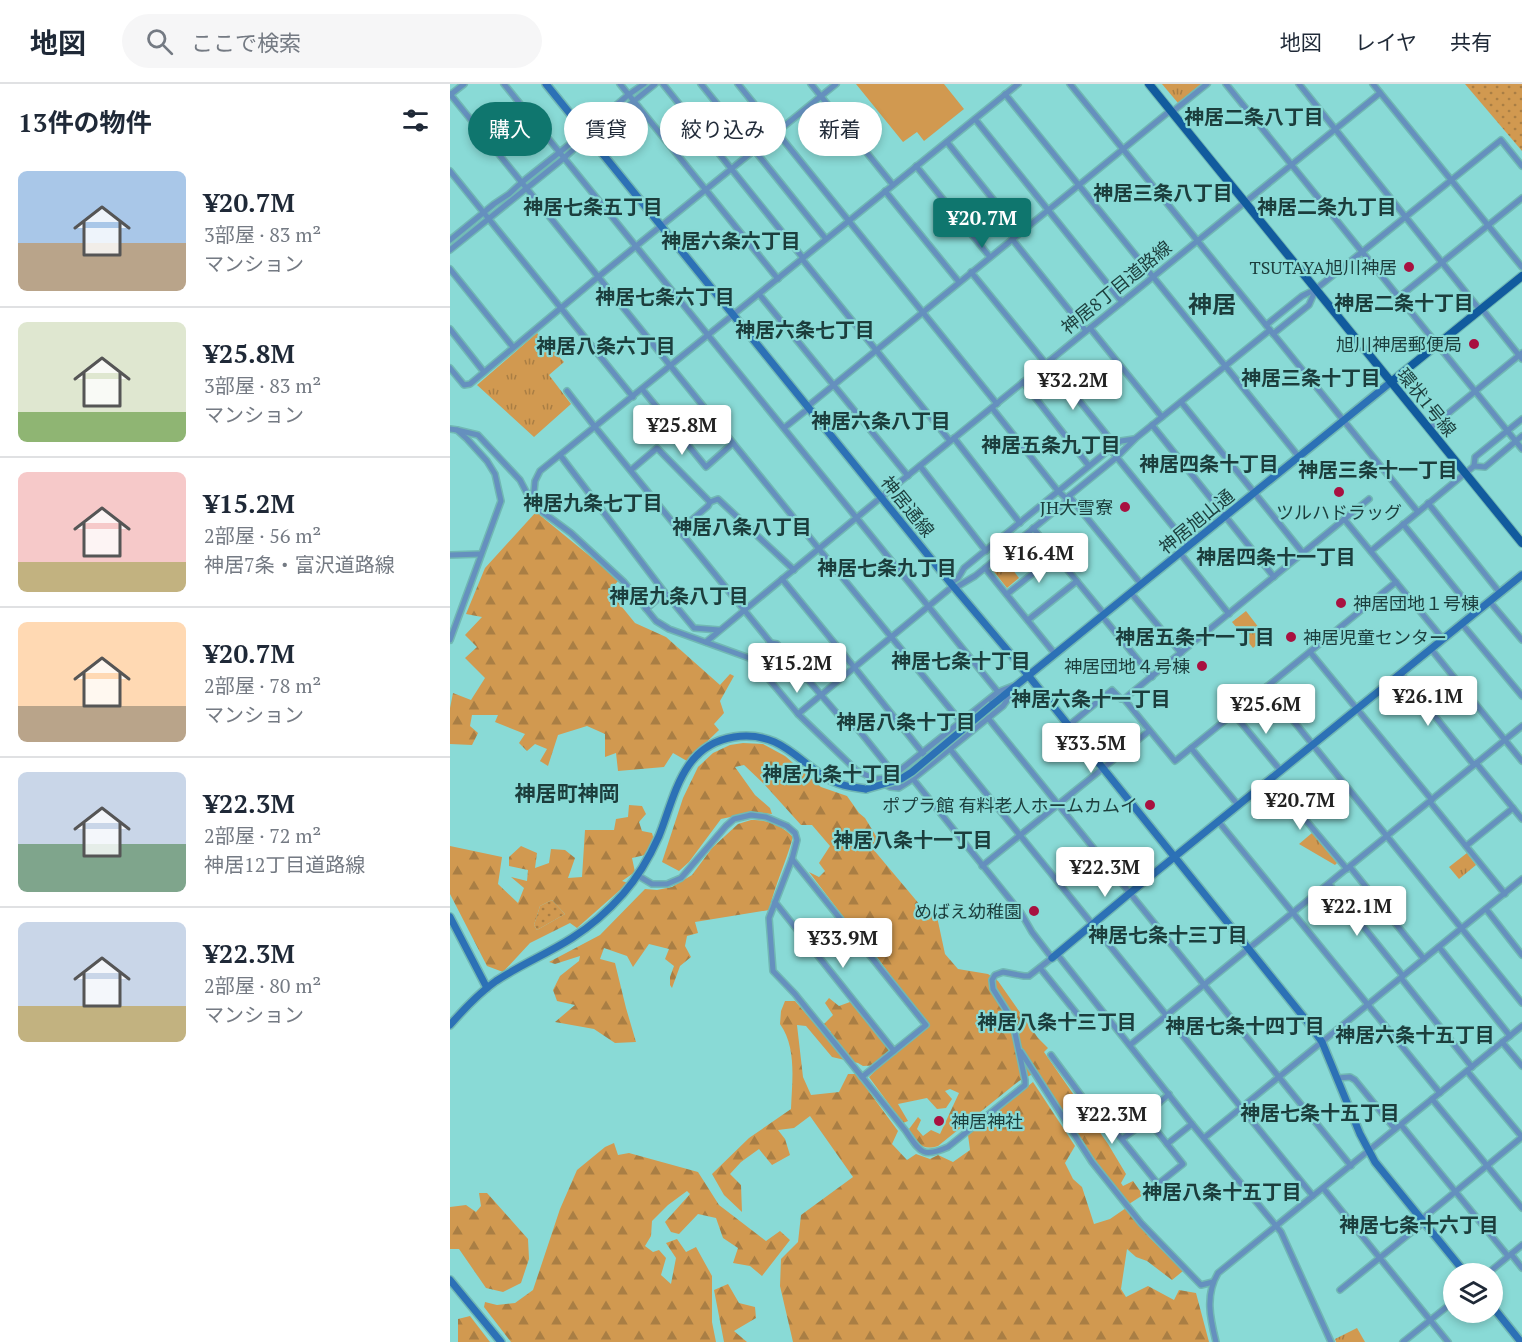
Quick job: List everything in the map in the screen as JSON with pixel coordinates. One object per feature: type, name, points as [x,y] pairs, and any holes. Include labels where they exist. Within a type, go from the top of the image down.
[{"type":"main road","name":"環状1号線","points":[[1149,84],[1522,543]]},
{"type":"main road","name":"神居旭山通","points":[[1391,382],[1522,276]]},
{"type":"street","points":[[464,84],[450,94],[961,722]]},
{"type":"street","points":[[504,84],[998,692]]},
{"type":"street","name":"神居通線","points":[[546,84],[564,106]]},
{"type":"street","points":[[620,84],[634,102],[655,84]]},
{"type":"street","points":[[620,102],[644,84]]},
{"type":"street","points":[[663,84],[876,350],[1020,523]]},
{"type":"street","points":[[701,84],[716,102]]},
{"type":"street","points":[[738,84],[753,102]]},
{"type":"street","points":[[811,84],[893,185]]},
{"type":"street","points":[[786,124],[836,84]]},
{"type":"street","points":[[533,505],[535,481],[540,471],[1018,84]]},
{"type":"street","points":[[1070,84],[1418,512]]},
{"type":"street","points":[[784,428],[833,385],[1079,184],[1207,84]]},
{"type":"street","points":[[1226,84],[1522,449]]},
{"type":"street","points":[[1299,84],[1521,356],[1429,429]]},
{"type":"street","points":[[1373,84],[1488,225],[1520,260],[1522,267]]},
{"type":"street","name":"神居8丁目道路線","points":[[706,642],[881,497],[1380,93]]},
{"type":"street","points":[[1005,94],[1299,456]]},
{"type":"street","points":[[648,119],[778,279]]},
{"type":"street","points":[[975,119],[1122,302]]},
{"type":"street","points":[[1270,330],[1302,297],[1316,289],[1501,141],[1522,166]]},
{"type":"street","points":[[786,142],[922,312],[1059,491],[1069,498],[1141,584]]},
{"type":"street","points":[[947,142],[1020,233]]},
{"type":"street","points":[[451,236],[509,194],[564,149]]},
{"type":"street","name":"神居通線","points":[[604,156],[1306,1020],[1322,1042],[1368,1151],[1457,1263]]},
{"type":"street","points":[[450,368],[464,386],[470,384],[746,156]]},
{"type":"street","points":[[761,156],[826,239]]},
{"type":"street","points":[[450,250],[564,158]]},
{"type":"street","points":[[916,166],[990,257]]},
{"type":"street","points":[[450,171],[633,397]]},
{"type":"street","points":[[885,192],[959,282]]},
{"type":"street","points":[[1400,297],[1522,198]]},
{"type":"street","points":[[1012,239],[1162,417]]},
{"type":"street","points":[[450,269],[513,347]]},
{"type":"street","points":[[971,272],[1047,363],[1113,447],[1117,457],[1189,546]]},
{"type":"street","points":[[798,714],[953,586],[986,568],[1117,457],[1136,438],[1225,366],[1270,330],[1309,305],[1316,289]]},
{"type":"street","points":[[759,294],[908,476]]},
{"type":"street","points":[[450,329],[484,372]]},
{"type":"street","points":[[1023,382],[1089,466]]},
{"type":"street","name":"神居旭山通","points":[[637,875],[649,857],[674,791],[689,764],[712,744],[742,736],[769,740],[784,746],[824,777],[848,787],[866,789],[901,779],[1391,382]]},
{"type":"street","points":[[642,389],[706,466],[733,443]]},
{"type":"street","points":[[567,391],[771,642],[777,644],[847,725],[857,728],[904,786]]},
{"type":"street","points":[[1181,402],[1303,553]]},
{"type":"street","points":[[1474,466],[1475,457],[1522,419]]},
{"type":"street","points":[[1152,425],[1274,577]]},
{"type":"street","points":[[450,429],[478,435],[520,480],[533,505],[571,533],[624,582],[656,621],[669,629],[752,659],[798,714],[856,770],[872,779],[890,787],[904,786],[1003,706],[1018,684]]},
{"type":"street","points":[[450,638],[501,501],[495,474],[487,461],[457,430]]},
{"type":"street","points":[[1371,551],[1474,466],[1485,467],[1522,435]]},
{"type":"street","points":[[953,586],[964,568],[1089,466],[1121,441],[1136,438]]},
{"type":"street","points":[[631,470],[657,448],[710,502]]},
{"type":"street","points":[[560,455],[694,628],[719,630]]},
{"type":"street","points":[[920,466],[986,551]]},
{"type":"street","points":[[680,530],[710,502],[718,499],[794,570]]},
{"type":"street","points":[[1125,699],[1369,499]]},
{"type":"street","points":[[1428,503],[1500,593]]},
{"type":"street","points":[[1344,519],[1443,639]]},
{"type":"street","points":[[1403,524],[1475,613]]},
{"type":"street","points":[[1034,528],[1152,677]]},
{"type":"street","points":[[1180,553],[1229,614]]},
{"type":"street","points":[[450,555],[481,554]]},
{"type":"street","points":[[1007,594],[1056,555]]},
{"type":"street","points":[[986,568],[1056,654]]},
{"type":"street","points":[[450,1025],[487,988],[590,926],[625,893],[637,875],[651,884],[667,884],[681,878],[734,819],[751,815],[766,817],[787,826],[795,833],[797,840],[769,918],[774,971],[918,1148],[927,1154],[935,1153],[948,1147],[1025,1085],[1012,1019],[993,988],[992,980],[995,975],[1003,972],[1029,976],[1040,968],[1522,575]]},
{"type":"street","points":[[782,579],[932,765]]},
{"type":"street","points":[[1028,620],[1077,580]]},
{"type":"street","points":[[1068,726],[1112,690],[1121,699],[1125,699],[1175,761],[1396,582]]},
{"type":"street","points":[[646,609],[665,593]]},
{"type":"street","points":[[1131,593],[1181,653]]},
{"type":"street","points":[[1490,602],[1522,640]]},
{"type":"street","points":[[1462,624],[1522,696]]},
{"type":"street","points":[[752,659],[771,642]]},
{"type":"street","points":[[1431,649],[1522,761]]},
{"type":"street","points":[[1310,652],[1504,894]]},
{"type":"street","points":[[1401,674],[1522,819]]},
{"type":"street","points":[[872,779],[894,775],[998,692],[1018,684]]},
{"type":"street","points":[[1266,687],[1522,1003]]},
{"type":"street","points":[[1233,713],[1281,771]]},
{"type":"street","points":[[988,718],[1351,1166]]},
{"type":"street","points":[[1130,1045],[1522,726]]},
{"type":"street","points":[[982,866],[1149,731]]},
{"type":"street","points":[[1191,748],[1238,805]]},
{"type":"street","points":[[950,749],[1313,1196]]},
{"type":"street","points":[[1271,778],[1424,960]]},
{"type":"street","points":[[914,779],[1021,913],[1032,932],[1130,1045],[1281,1232],[1331,1342]]},
{"type":"street","points":[[1466,846],[1513,808]]},
{"type":"street","points":[[1218,821],[1440,1093]]},
{"type":"street","points":[[792,859],[926,1025],[862,1077]]},
{"type":"street","points":[[1204,1138],[1522,879]]},
{"type":"street","points":[[1329,884],[1522,1137],[1340,1290]]},
{"type":"street","points":[[775,902],[894,1051]]},
{"type":"street","points":[[1485,909],[1522,955]]},
{"type":"street","points":[[450,916],[487,988]]},
{"type":"street","points":[[1439,947],[1510,1036]]},
{"type":"street","points":[[1040,968],[1077,1015]]},
{"type":"street","points":[[1216,1342],[1208,1304],[1212,1282],[1218,1273],[1522,1026]]},
{"type":"street","points":[[1502,1042],[1522,1066]]},
{"type":"street","points":[[1018,1048],[1092,1162],[1141,1223],[1201,1285],[1212,1282]]},
{"type":"street","points":[[1051,1055],[1089,1106],[1107,1121],[1158,1184],[1183,1164],[1148,1120],[1149,1112],[1168,1094]]},
{"type":"street","points":[[1338,1078],[1350,1077],[1355,1080],[1395,1129]]},
{"type":"street","points":[[1432,1099],[1522,1208]]},
{"type":"street","points":[[1122,1139],[1148,1120]]},
{"type":"street","points":[[1167,1144],[1192,1124]]},
{"type":"street","points":[[1401,1125],[1522,1268]]},
{"type":"street","points":[[1323,1188],[1449,1342]]},
{"type":"street","points":[[1500,1263],[1522,1245]]},
{"type":"street","points":[[450,1280],[501,1342]]},
{"type":"street","points":[[1403,1342],[1443,1310]]},
{"type":"street","points":[[1503,1320],[1521,1342]]},
{"type":"green space","points":[[856,84],[944,84],[964,109],[924,141],[917,132],[903,142],[882,116],[882,102],[871,102]]},
{"type":"green space","points":[[1162,84],[1201,84],[1178,103]]},
{"type":"green space","points":[[1465,84],[1522,84],[1522,151]]},
{"type":"green space","points":[[537,333],[564,362],[549,375],[571,404],[534,437],[477,385]]},
{"type":"green space","points":[[536,512],[619,580],[609,591],[635,623],[666,637],[720,685],[730,674],[734,676],[720,701],[724,713],[714,724],[719,730],[687,761],[673,753],[664,767],[618,771],[616,753],[605,757],[605,734],[587,726],[558,735],[548,766],[540,761],[547,749],[535,744],[527,751],[519,743],[525,734],[495,722],[498,715],[472,715],[470,726],[478,733],[472,745],[450,744],[450,708],[453,693],[471,700],[485,678],[465,658],[477,647],[465,635],[482,617],[466,614],[485,568]]},
{"type":"green space","points":[[1004,558],[1019,578],[1007,588],[991,568]]},
{"type":"green space","points":[[1246,611],[1266,637],[1253,648],[1232,622]]},
{"type":"green space","points":[[763,744],[785,756],[821,787],[847,796],[865,818],[879,841],[873,849],[920,905],[936,912],[945,954],[958,969],[988,974],[998,981],[1038,1038],[1048,1048],[1044,1052],[1108,1144],[1126,1174],[1121,1183],[1123,1186],[1133,1181],[1143,1195],[1129,1204],[1095,1160],[1037,1072],[1019,1081],[938,1146],[924,1147],[909,1129],[918,1117],[921,1120],[917,1129],[923,1136],[931,1130],[940,1134],[959,1093],[950,1089],[945,1091],[952,1099],[946,1108],[937,1109],[927,1098],[898,1104],[908,1121],[903,1123],[869,1077],[881,1065],[863,1066],[832,1057],[806,1026],[797,1025],[803,1077],[811,1095],[839,1092],[848,1074],[856,1074],[898,1131],[892,1144],[907,1160],[916,1154],[930,1159],[938,1155],[953,1162],[970,1150],[968,1135],[1033,1082],[1075,1146],[1065,1163],[1073,1179],[1082,1187],[1094,1224],[1110,1219],[1126,1208],[1149,1237],[1183,1271],[1172,1280],[1127,1249],[1121,1289],[1126,1297],[1148,1286],[1174,1300],[1179,1290],[1196,1293],[1209,1342],[793,1342],[780,1286],[781,1259],[798,1242],[801,1215],[853,1177],[810,1116],[794,1128],[778,1130],[785,1139],[790,1155],[772,1165],[759,1149],[741,1162],[730,1174],[741,1185],[742,1212],[724,1195],[712,1174],[749,1138],[791,1109],[791,1054],[789,1043],[780,1024],[785,1001],[795,1001],[825,1036],[831,1032],[824,1024],[833,1015],[825,1003],[829,998],[839,1006],[850,1002],[889,1049],[907,1038],[912,1041],[928,1027],[877,957],[889,939],[880,939],[865,945],[809,872],[819,877],[825,871],[819,863],[830,846],[812,825],[801,825],[744,765],[735,767],[755,795],[770,808],[772,814],[754,812],[721,819],[689,862],[679,871],[662,862],[683,798],[698,767],[713,753],[730,745]]},
{"type":"green space","points":[[629,805],[642,806],[646,814],[639,822],[642,831],[652,833],[654,840],[645,855],[632,858],[635,872],[622,881],[628,883],[577,928],[570,923],[530,943],[503,972],[487,966],[450,894],[450,846],[502,857],[498,884],[518,903],[524,888],[511,877],[527,881],[528,870],[509,866],[509,857],[521,846],[537,853],[535,868],[549,863],[551,849],[565,850],[575,858],[568,878],[582,877],[585,830],[614,830],[616,819],[628,817]],"holes":[[[552,900],[565,914],[537,930],[534,925],[540,906]]]},
{"type":"green space","points":[[751,820],[774,824],[793,837],[769,910],[695,922],[698,933],[687,936],[685,946],[691,957],[680,966],[672,988],[670,977],[674,966],[665,959],[669,949],[649,944],[633,967],[627,956],[604,948],[600,959],[615,963],[636,1042],[615,1043],[594,1029],[555,1022],[575,1005],[557,1001],[553,990],[560,976],[579,961],[580,956],[555,964],[549,962],[600,935],[645,889],[657,890],[672,887],[692,875],[712,848],[738,824]]},
{"type":"green space","points":[[1312,833],[1337,863],[1335,865],[1299,844]]},
{"type":"green space","points":[[1467,853],[1476,865],[1459,879],[1449,867]]},
{"type":"green space","points":[[552,900],[565,914],[537,930],[534,925],[540,906]]},
{"type":"green space","points":[[614,1143],[618,1155],[629,1153],[698,1172],[719,1205],[766,1241],[780,1231],[790,1240],[762,1276],[750,1266],[733,1263],[738,1248],[723,1238],[716,1218],[698,1214],[679,1234],[671,1232],[665,1222],[690,1194],[687,1191],[652,1221],[651,1236],[645,1246],[653,1252],[659,1250],[666,1258],[661,1275],[671,1284],[676,1258],[666,1243],[677,1239],[686,1252],[696,1247],[712,1276],[712,1322],[716,1342],[511,1342],[484,1307],[485,1302],[497,1305],[515,1303],[533,1290],[560,1209],[577,1170],[605,1147]]},
{"type":"green space","points":[[479,1193],[487,1193],[528,1239],[529,1259],[521,1283],[503,1292],[486,1288],[459,1249],[450,1249],[450,1207],[466,1205],[476,1212],[481,1206]]},
{"type":"green space","points":[[728,1284],[739,1303],[755,1307],[756,1318],[734,1331],[747,1342],[724,1342],[714,1290]]},
{"type":"green space","points":[[470,1316],[490,1342],[458,1342],[458,1319]]},
{"type":"green space","points":[[1357,1328],[1365,1342],[1336,1342],[1335,1339]]},
{"type":"place","name":"TSUTAYA旭川神居","points":[[1409,267]]},
{"type":"place","name":"旭川神居郵便局","points":[[1474,344]]},
{"type":"place","name":"ツルハドラッグ","points":[[1339,492]]},
{"type":"place","name":"JH大雪寮","points":[[1125,507]]},
{"type":"place","name":"神居団地１号棟","points":[[1341,603]]},
{"type":"place","name":"神居児童センター","points":[[1291,637]]},
{"type":"place","name":"神居団地４号棟","points":[[1202,666]]},
{"type":"place","name":"ポプラ館 有料老人ホームカムイ","points":[[1150,805]]},
{"type":"place","name":"めばえ幼稚園","points":[[1034,911]]},
{"type":"place","name":"神居神社","points":[[939,1121]]},
{"type":"district","name":"神居二条八丁目","points":[[1254,116]]},
{"type":"district","name":"神居三条八丁目","points":[[1163,192]]},
{"type":"district","name":"神居七条五丁目","points":[[593,206]]},
{"type":"district","name":"神居二条九丁目","points":[[1327,206]]},
{"type":"district","name":"神居六条六丁目","points":[[731,240]]},
{"type":"district","name":"神居七条六丁目","points":[[665,296]]},
{"type":"district","name":"神居二条十丁目","points":[[1404,302]]},
{"type":"district","name":"神居","points":[[1212,304]]},
{"type":"district","name":"神居六条七丁目","points":[[805,329]]},
{"type":"district","name":"神居八条六丁目","points":[[606,345]]},
{"type":"district","name":"神居三条十丁目","points":[[1311,377]]},
{"type":"district","name":"神居六条八丁目","points":[[881,420]]},
{"type":"district","name":"神居五条九丁目","points":[[1051,444]]},
{"type":"district","name":"神居四条十丁目","points":[[1209,463]]},
{"type":"district","name":"神居三条十一丁目","points":[[1378,469]]},
{"type":"district","name":"神居九条七丁目","points":[[593,502]]},
{"type":"district","name":"神居八条八丁目","points":[[742,526]]},
{"type":"district","name":"神居四条十一丁目","points":[[1276,556]]},
{"type":"district","name":"神居七条九丁目","points":[[887,567]]},
{"type":"district","name":"神居九条八丁目","points":[[679,595]]},
{"type":"district","name":"神居五条十一丁目","points":[[1195,636]]},
{"type":"district","name":"神居七条十丁目","points":[[961,660]]},
{"type":"district","name":"神居六条十一丁目","points":[[1091,698]]},
{"type":"district","name":"神居八条十丁目","points":[[906,721]]},
{"type":"district","name":"神居九条十丁目","points":[[832,773]]},
{"type":"district","name":"神居町神岡","points":[[567,793]]},
{"type":"district","name":"神居八条十一丁目","points":[[913,839]]},
{"type":"district","name":"神居七条十三丁目","points":[[1168,934]]},
{"type":"district","name":"神居八条十三丁目","points":[[1057,1021]]},
{"type":"district","name":"神居七条十四丁目","points":[[1245,1025]]},
{"type":"district","name":"神居六条十五丁目","points":[[1415,1034]]},
{"type":"district","name":"神居七条十五丁目","points":[[1320,1112]]},
{"type":"district","name":"神居八条十五丁目","points":[[1222,1191]]},
{"type":"district","name":"神居七条十六丁目","points":[[1419,1224]]}]
